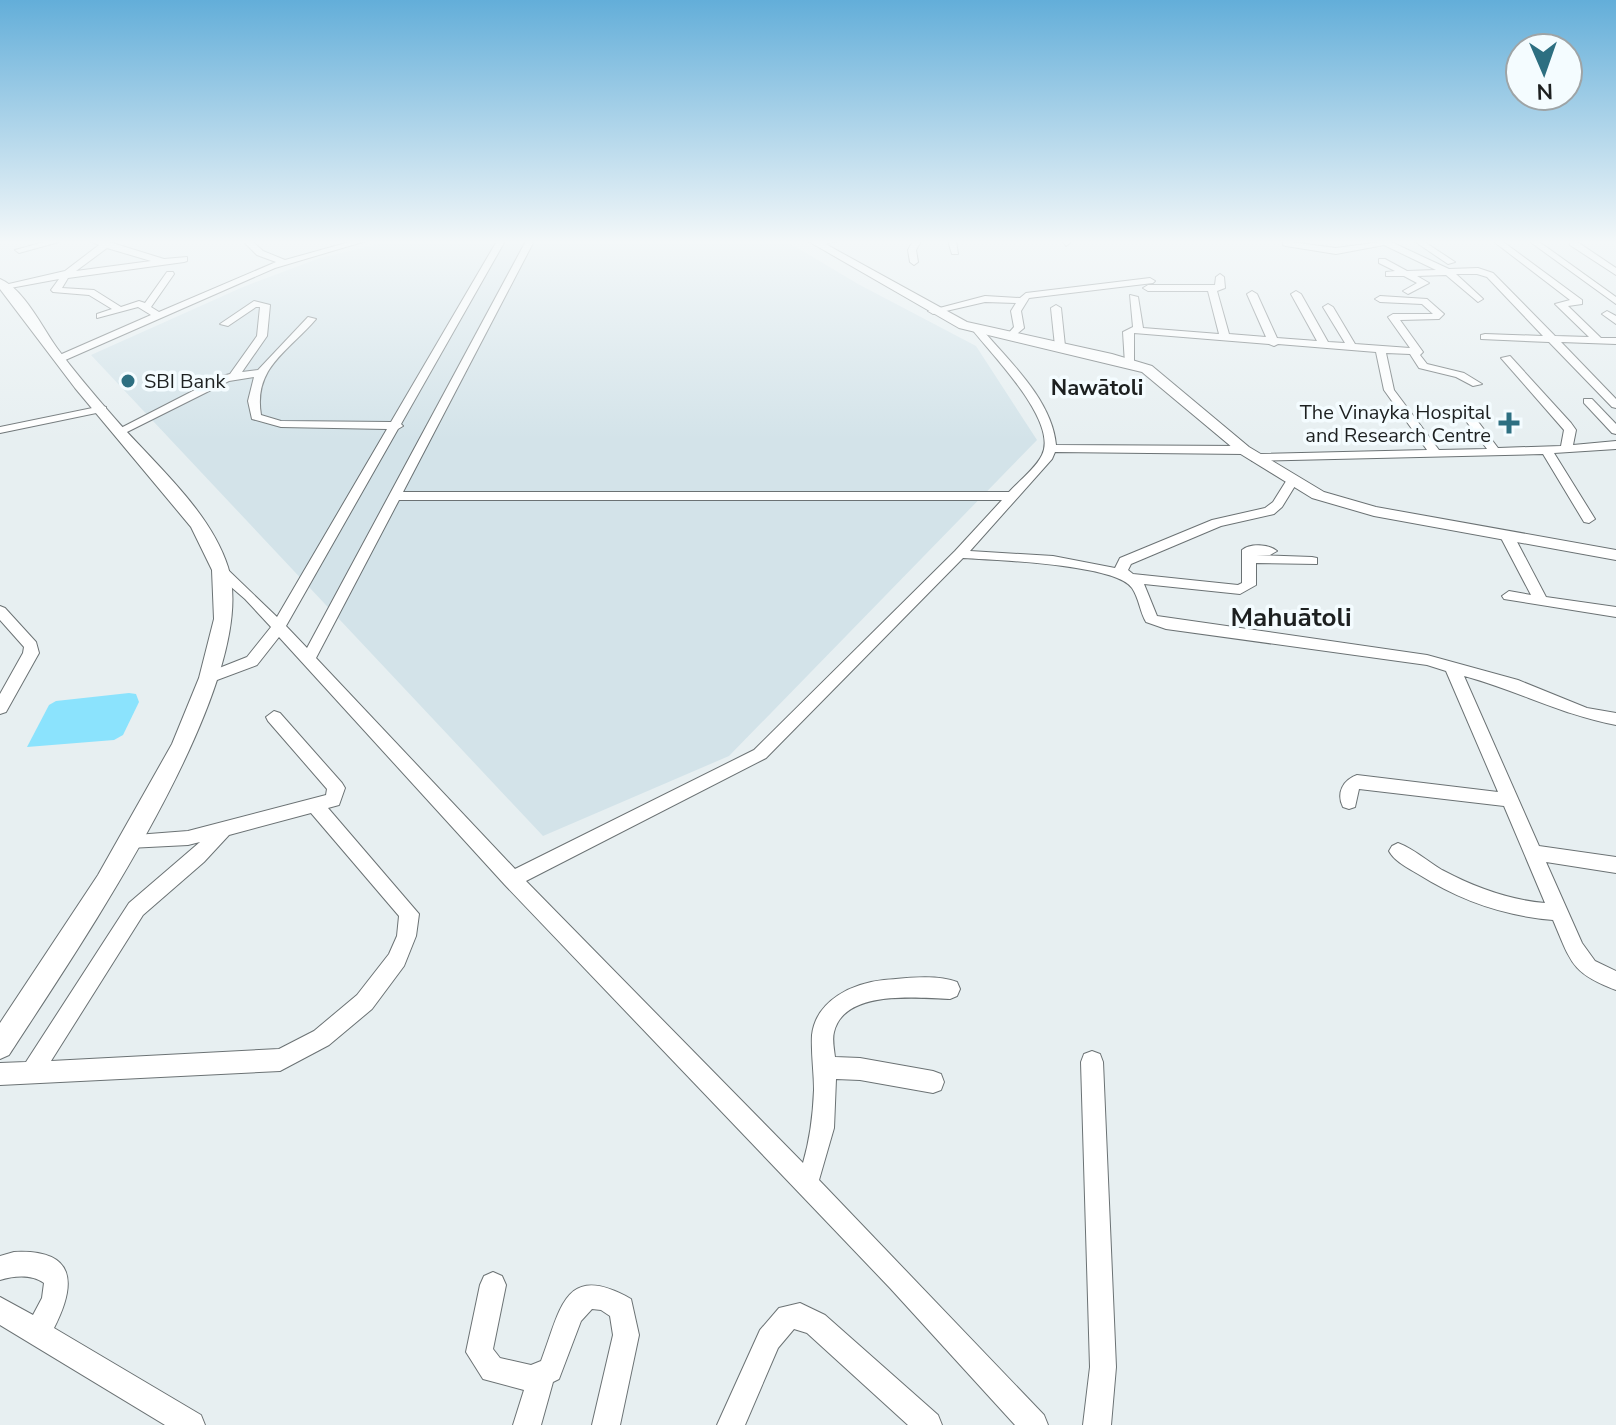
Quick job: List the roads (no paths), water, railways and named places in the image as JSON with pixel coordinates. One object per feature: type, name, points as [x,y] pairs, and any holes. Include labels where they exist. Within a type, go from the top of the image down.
[{"type":"main road","points":[[0,1046],[129,841],[171,763],[209,678],[222,627],[221,571],[188,511],[119,432],[20,308]]},
{"type":"main road","points":[[927,308],[976,328],[1129,362],[1154,374],[1250,454],[1318,495],[1374,511],[1616,555]]},
{"type":"street","points":[[100,316],[124,308]]},
{"type":"street","points":[[148,308],[159,316]]},
{"type":"street","points":[[59,359],[179,308]]},
{"type":"street","points":[[225,324],[249,308]]},
{"type":"street","points":[[235,375],[262,336],[265,308]]},
{"type":"street","points":[[209,678],[252,661],[278,628],[464,308]]},
{"type":"street","points":[[308,660],[495,308]]},
{"type":"street","points":[[933,311],[949,308]]},
{"type":"street","points":[[1011,336],[1019,328],[1016,311],[1019,308]]},
{"type":"street","points":[[1056,308],[1060,346]]},
{"type":"street","points":[[1135,308],[1138,330]]},
{"type":"street","points":[[1217,308],[1225,338]]},
{"type":"street","points":[[1258,308],[1274,343]]},
{"type":"street","points":[[1304,308],[1325,346]]},
{"type":"street","points":[[1328,308],[1352,347]]},
{"type":"street","points":[[1129,362],[1128,332],[1138,330],[1413,352],[1418,348],[1386,308]]},
{"type":"street","points":[[1393,317],[1440,316],[1431,308]]},
{"type":"street","points":[[1521,308],[1616,405]]},
{"type":"street","points":[[1564,308],[1599,341]]},
{"type":"street","points":[[1607,314],[1616,321]]},
{"type":"street","points":[[311,319],[283,343],[259,373],[254,412],[261,421],[397,426]]},
{"type":"street","points":[[976,328],[1042,413],[1052,448]]},
{"type":"street","points":[[1485,337],[1616,341]]},
{"type":"street","points":[[1380,349],[1389,390],[1435,453]]},
{"type":"street","points":[[1413,352],[1423,366],[1460,375],[1477,384]]},
{"type":"street","points":[[1506,358],[1567,425],[1570,430],[1566,450]]},
{"type":"street","points":[[119,432],[235,375],[259,373]]},
{"type":"street","points":[[1588,401],[1616,431]]},
{"type":"street","points":[[0,430],[102,409]]},
{"type":"street","points":[[1463,409],[1495,452]]},
{"type":"street","points":[[1052,448],[1250,454],[1547,451],[1616,445]]},
{"type":"street","points":[[512,879],[760,754],[960,554],[1052,448]]},
{"type":"street","points":[[1547,451],[1589,519]]},
{"type":"street","points":[[1292,481],[1278,504],[1269,511],[1217,523],[1130,557],[1121,567],[1138,585],[1147,614],[1157,622],[1452,666],[1513,684],[1584,713],[1616,719]]},
{"type":"street","points":[[396,496],[1010,496]]},
{"type":"street","points":[[1507,536],[1541,601]]},
{"type":"street","points":[[960,554],[1053,560],[1128,576],[1240,590],[1249,585],[1249,550],[1270,551]]},
{"type":"street","points":[[1248,559],[1312,561]]},
{"type":"street","points":[[221,571],[1034,1425]]},
{"type":"street","points":[[1509,596],[1616,612]]},
{"type":"street","points":[[0,611],[31,646],[31,653],[0,708]]},
{"type":"street","points":[[1452,666],[1557,912],[1580,958],[1588,968],[1616,981]]},
{"type":"street","points":[[129,841],[169,842],[333,800],[336,788],[274,717]]},
{"type":"street","points":[[1349,802],[1351,785],[1357,782],[1508,800]]},
{"type":"street","points":[[0,1074],[280,1060],[312,1045],[370,1000],[379,989],[406,935],[409,914],[316,806]]},
{"type":"street","points":[[31,1073],[136,909],[198,857],[222,830]]},
{"type":"street","points":[[1398,851],[1446,884],[1521,909],[1557,912]]},
{"type":"street","points":[[1531,852],[1616,865]]},
{"type":"street","points":[[806,1183],[822,1145],[823,1033],[826,1020],[839,1004],[858,994],[881,989],[950,989]]},
{"type":"street","points":[[1092,1062],[1103,1367],[1097,1425]]},
{"type":"street","points":[[824,1068],[860,1069],[933,1082]]},
{"type":"street","points":[[0,1268],[22,1263],[52,1271],[57,1278],[55,1300],[38,1333]]},
{"type":"street","points":[[493,1285],[479,1352],[492,1370],[531,1378],[550,1370],[567,1319],[581,1300],[593,1297],[612,1300],[622,1308],[626,1335],[606,1425]]},
{"type":"street","points":[[0,1310],[191,1425]]},
{"type":"street","points":[[731,1425],[778,1324],[788,1317],[800,1316],[816,1324],[928,1425]]},
{"type":"street","points":[[527,1425],[541,1376]]},
{"type":"place","name":"SBI Bank","points":[[128,381]]},
{"type":"place","name":"The Vinayka Hospital and Research Centre","points":[[1509,423]]},
{"type":"district","name":"Nawātoli","points":[[1097,387]]},
{"type":"district","name":"Mahuātoli","points":[[1291,617]]}]
